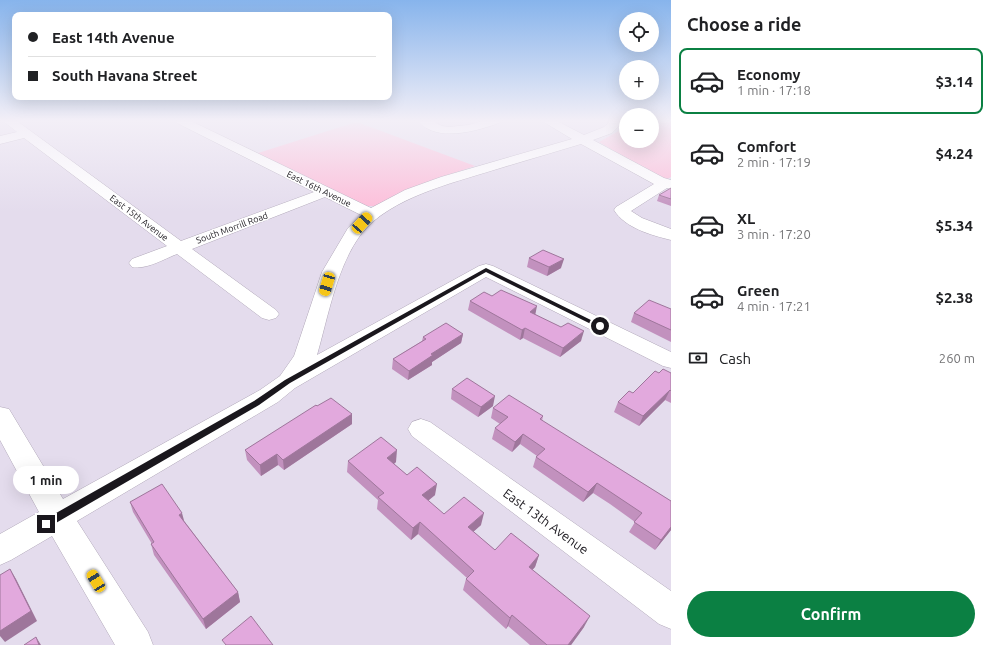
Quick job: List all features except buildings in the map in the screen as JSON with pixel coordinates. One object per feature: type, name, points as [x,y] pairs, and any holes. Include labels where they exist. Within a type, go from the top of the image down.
[{"type":"street","name":"East 15th Avenue","points":[[49,151],[269,314]]},
{"type":"street","name":"East 16th Avenue","points":[[242,151],[371,214]]},
{"type":"street","points":[[287,382],[305,358],[331,272],[354,232],[371,214],[410,193],[446,180],[543,151]]},
{"type":"street","points":[[606,151],[659,181],[668,184]]},
{"type":"street","points":[[668,184],[622,210],[623,214],[631,219],[671,235]]},
{"type":"street","name":"South Morrill Road","points":[[138,263],[326,192]]},
{"type":"street","points":[[0,550],[268,396],[287,382],[486,270],[671,361]]},
{"type":"street","points":[[0,416],[57,517],[135,645]]},
{"type":"street","name":"East 13th Avenue","points":[[421,429],[671,612]]},
{"type":"shaded area","points":[[264,151],[435,151],[475,166],[431,181],[378,206],[367,206],[255,154]]},
{"type":"shaded area","points":[[614,151],[671,151],[671,177],[664,181]]},
{"type":"route","points":[[46,524],[207,432],[268,396],[287,382],[486,270],[600,326]]}]
